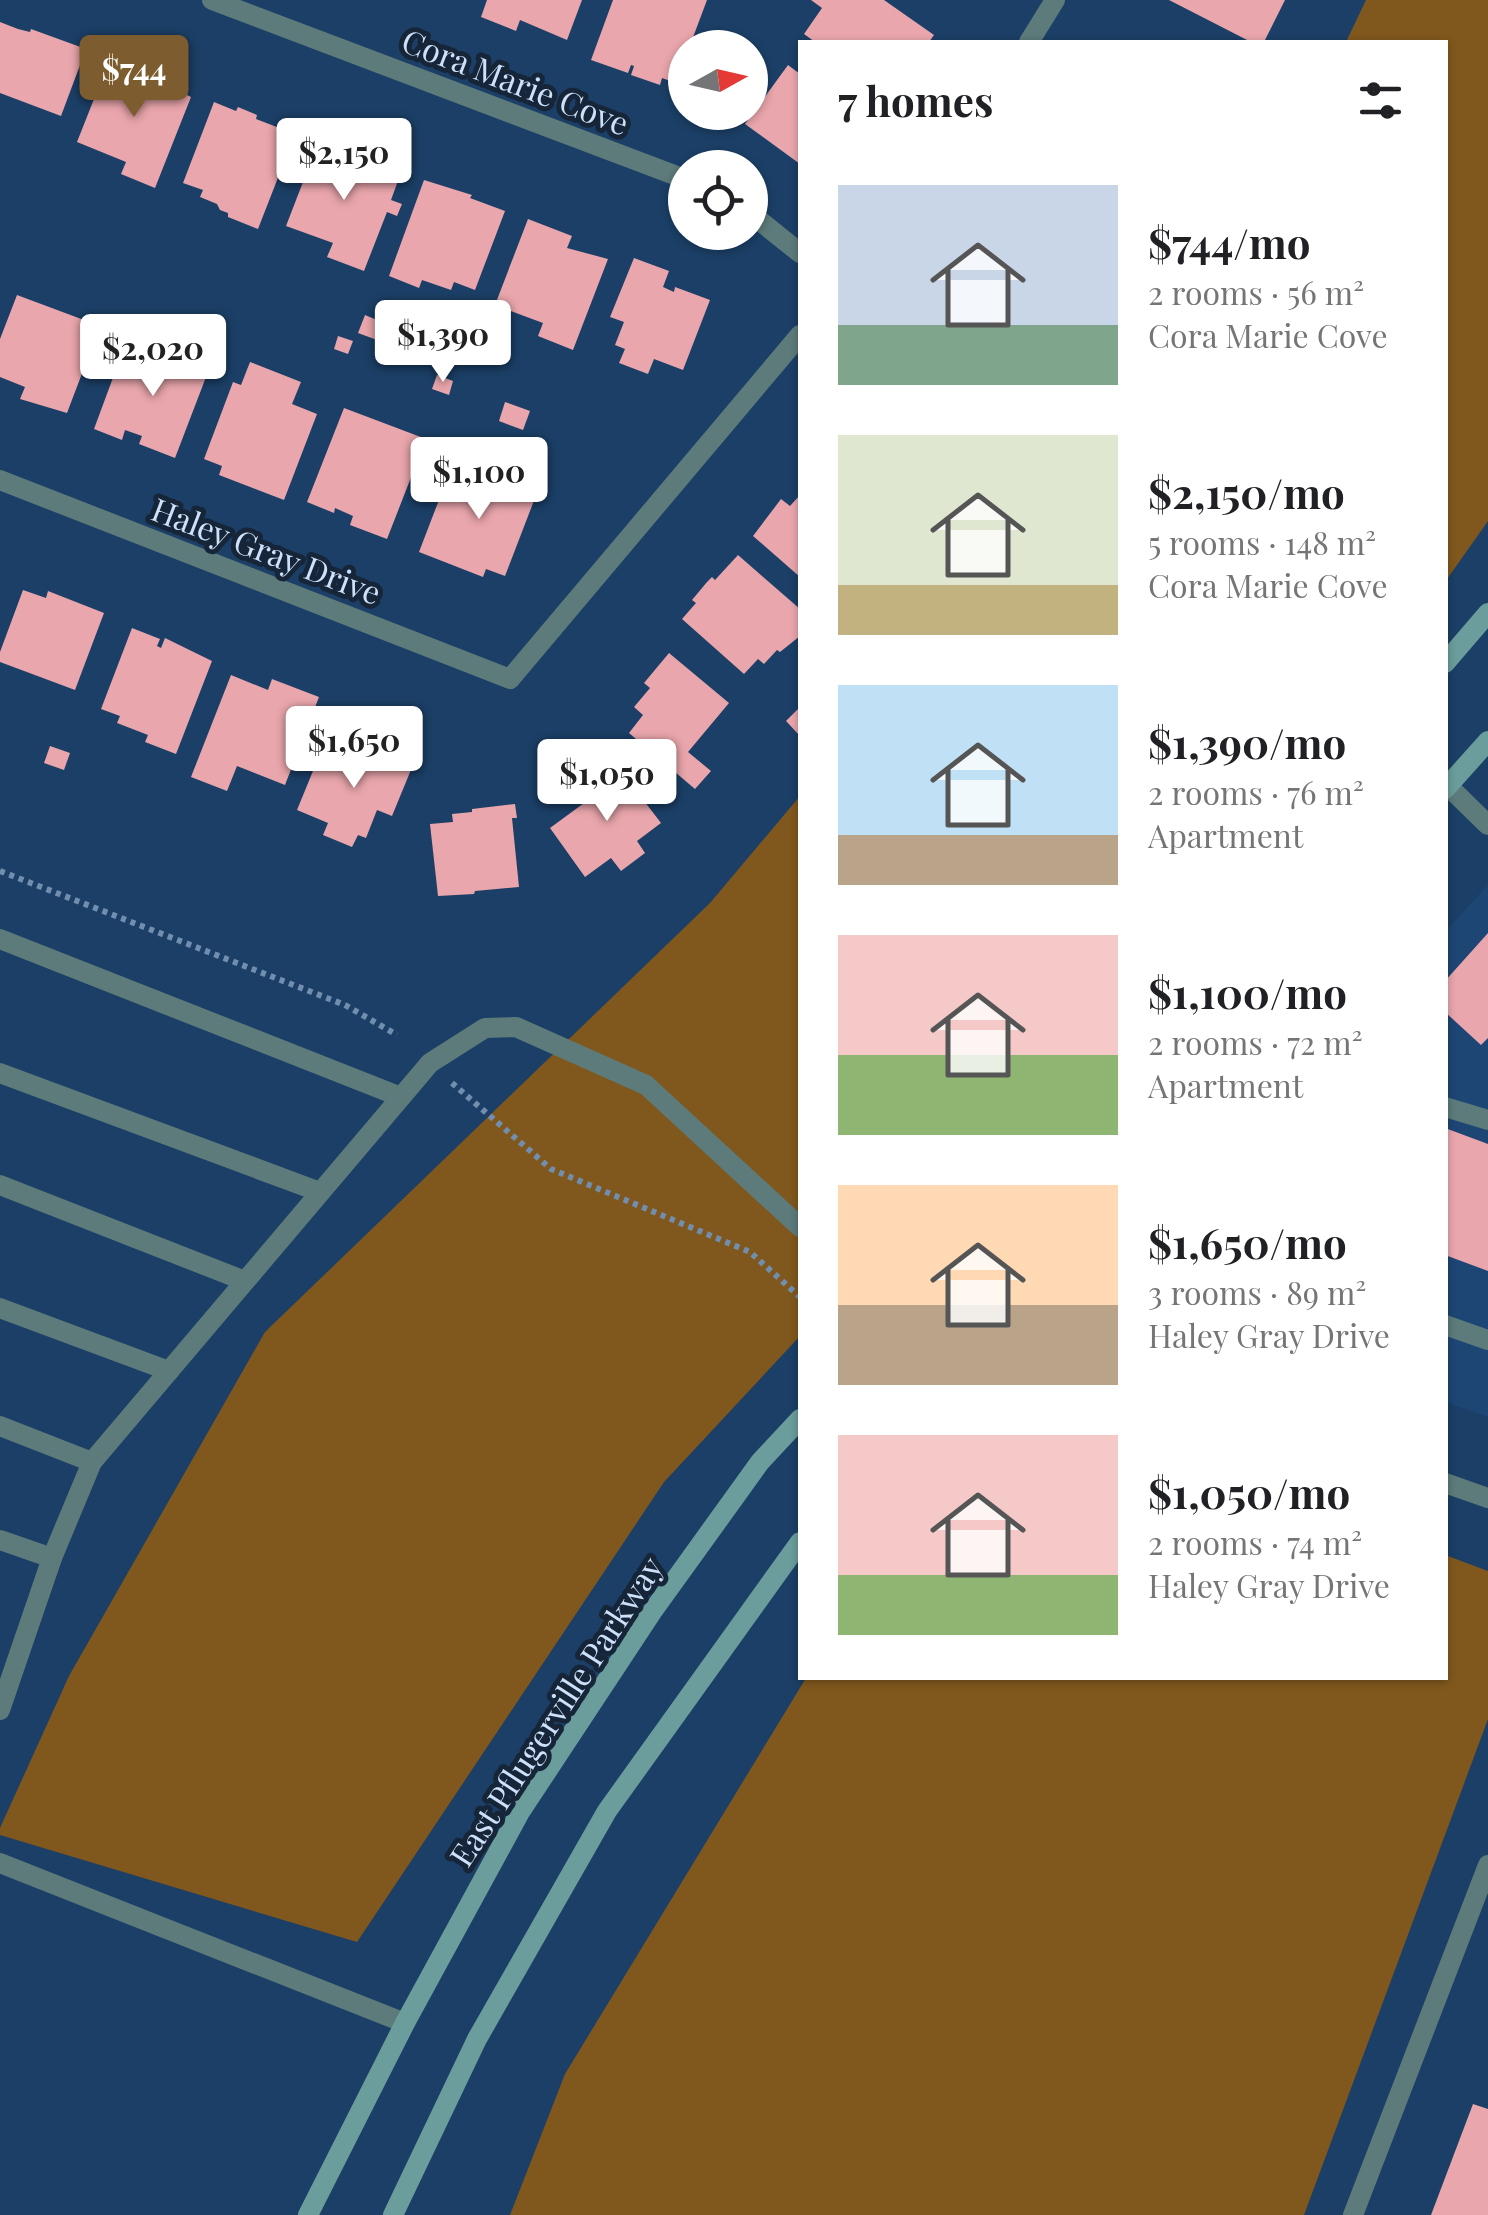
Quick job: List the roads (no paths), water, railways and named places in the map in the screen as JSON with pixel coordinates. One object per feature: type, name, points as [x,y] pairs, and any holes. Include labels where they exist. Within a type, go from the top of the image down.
[{"type":"main road","points":[[1448,659],[1488,612]]},
{"type":"main road","points":[[1448,786],[1488,741]]},
{"type":"main road","name":"East Pflugerville Parkway","points":[[308,2215],[405,2022],[520,1812],[652,1612],[760,1462],[798,1420]]},
{"type":"main road","points":[[393,2215],[477,2039],[607,1810],[798,1545]]},
{"type":"street","name":"Cora Marie Cove","points":[[212,0],[668,174]]},
{"type":"street","points":[[1030,40],[1054,0]]},
{"type":"street","points":[[768,227],[798,251]]},
{"type":"street","name":"Haley Gray Drive","points":[[0,480],[510,680],[798,337]]},
{"type":"street","points":[[1448,790],[1488,825]]},
{"type":"street","points":[[0,939],[400,1097]]},
{"type":"street","points":[[0,1710],[52,1558],[92,1462],[430,1063],[485,1028],[516,1027],[646,1085],[798,1225]]},
{"type":"street","points":[[0,1072],[320,1192]]},
{"type":"street","points":[[1448,1108],[1488,1120]]},
{"type":"street","points":[[0,1185],[245,1281]]},
{"type":"street","points":[[0,1308],[168,1371]]},
{"type":"street","points":[[1448,1326],[1488,1340]]},
{"type":"street","points":[[0,1426],[92,1462]]},
{"type":"street","points":[[1448,1484],[1488,1498]]},
{"type":"street","points":[[0,1540],[52,1558]]},
{"type":"street","points":[[0,1863],[405,2022]]},
{"type":"street","points":[[1354,2215],[1488,1865]]}]
